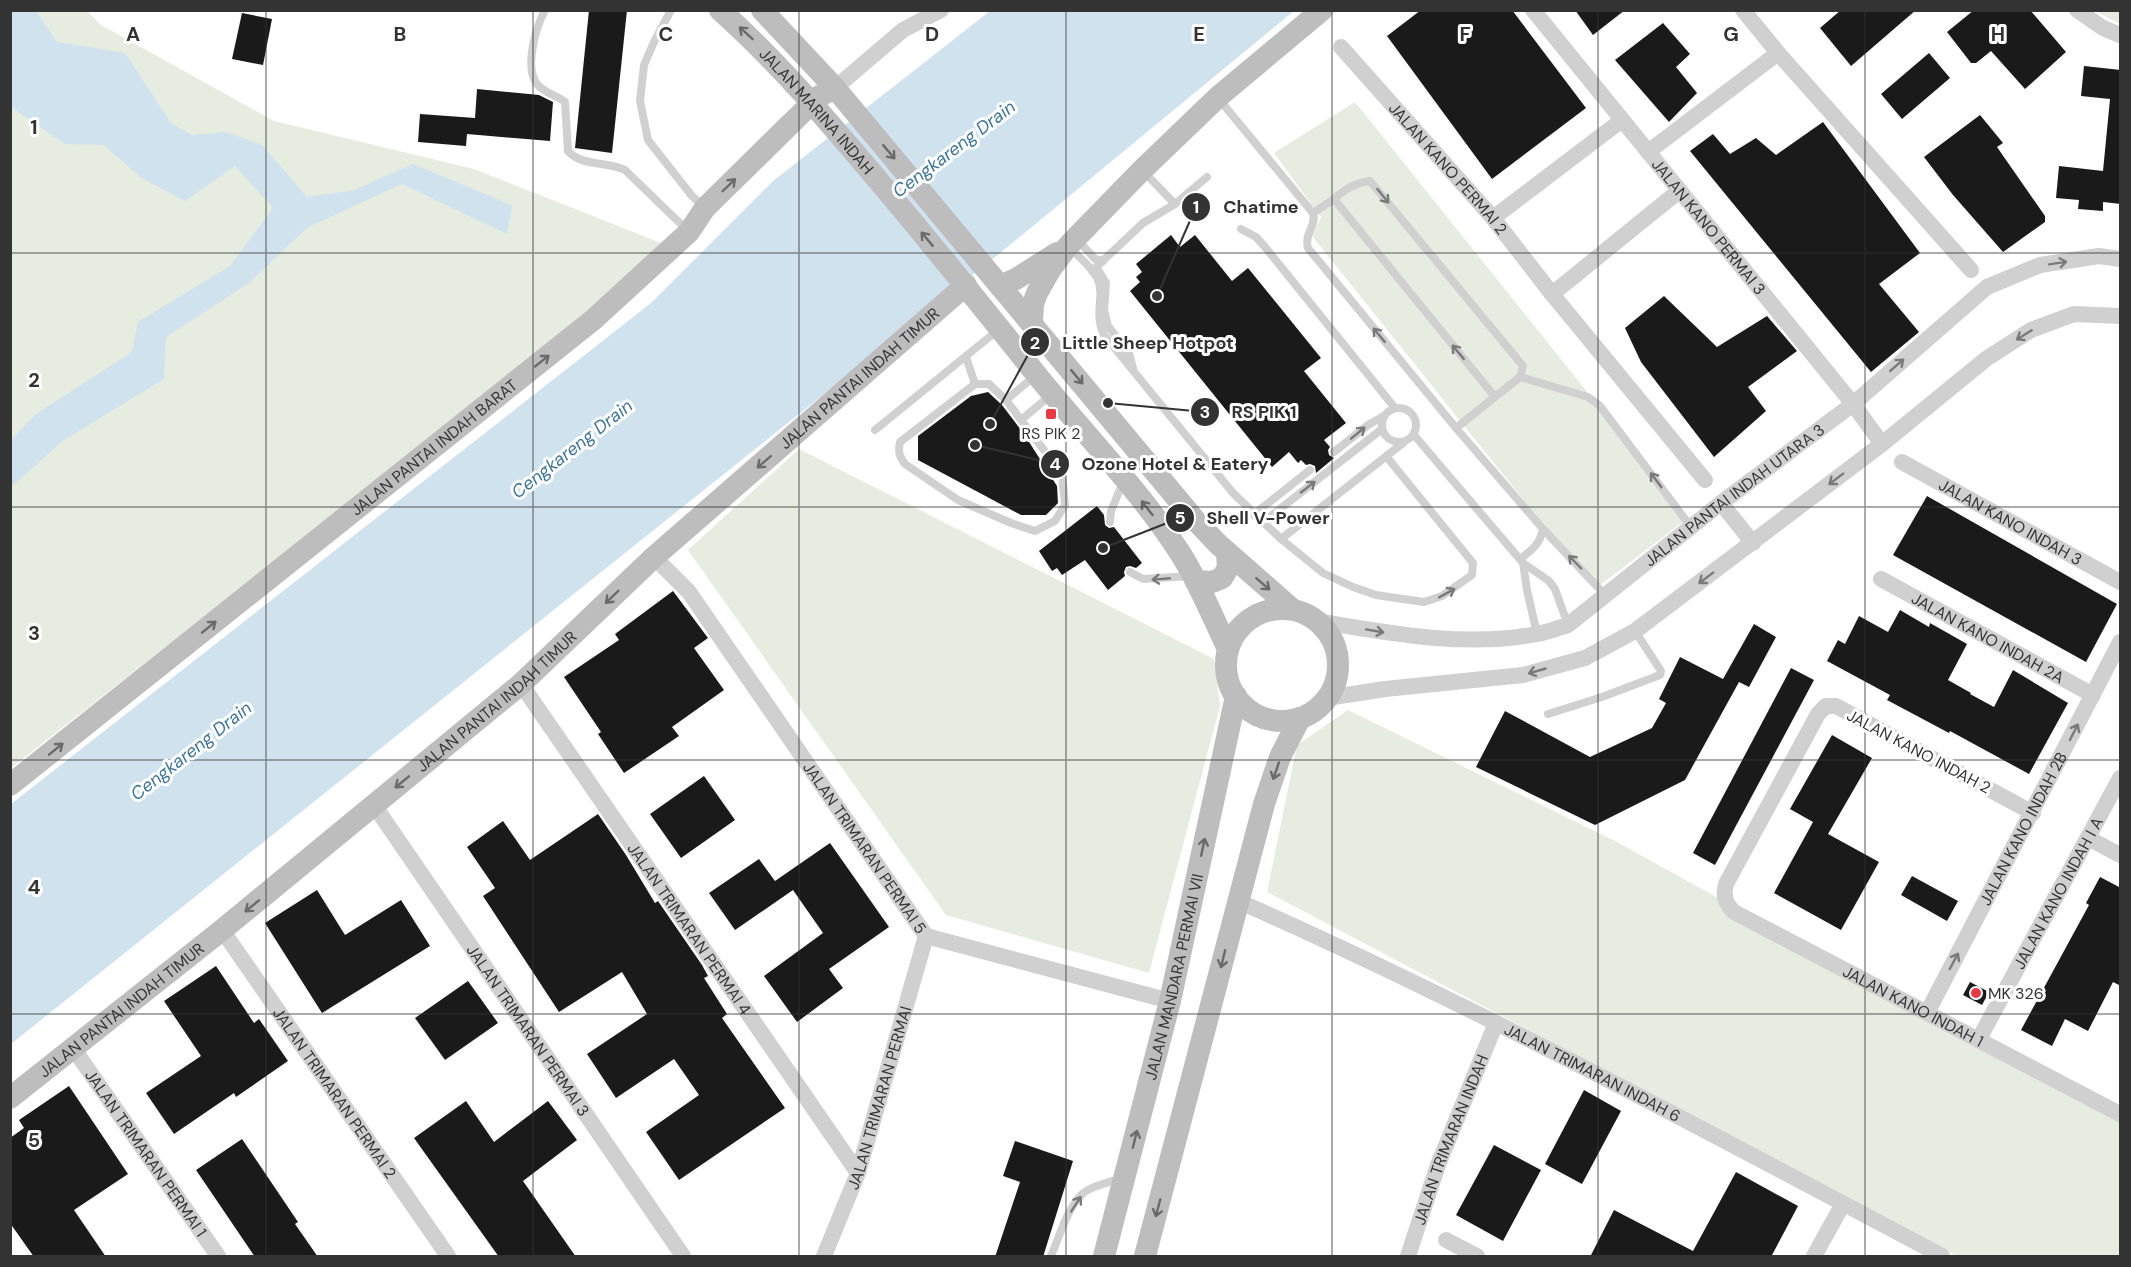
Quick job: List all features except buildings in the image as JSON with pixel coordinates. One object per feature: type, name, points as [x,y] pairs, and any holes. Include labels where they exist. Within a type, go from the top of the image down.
[{"type":"main road","name":"JALAN MARINA INDAH","points":[[720,10],[757,44],[829,122],[965,284],[1036,375],[1163,529],[1195,578],[1228,649]]},
{"type":"main road","name":"JALAN MARINA INDAH","points":[[762,10],[835,87],[1195,520],[1227,553],[1292,609]]},
{"type":"main road","points":[[1032,323],[1036,293],[1050,270],[1072,242],[1218,97],[1322,10]]},
{"type":"main road","points":[[781,69],[788,69],[798,63],[801,55],[799,49]]},
{"type":"main road","name":"JALAN PANTAI INDAH BARAT","points":[[10,785],[593,321],[689,232],[705,208],[818,98],[835,87]]},
{"type":"main road","points":[[1000,286],[1016,279],[1072,242]]},
{"type":"main road","name":"JALAN PANTAI INDAH TIMUR","points":[[10,1098],[222,930],[520,684],[654,557],[965,284]]},
{"type":"main road","points":[[1195,578],[1212,582],[1222,578],[1228,568],[1227,553]]},
{"type":"main road","points":[[1271,609],[1292,609],[1317,621],[1331,637],[1338,657],[1336,678],[1327,698],[1315,710],[1300,718],[1282,721],[1265,718],[1249,710],[1236,696],[1229,682],[1226,665],[1228,649],[1237,631],[1252,617],[1271,609]]},
{"type":"main road","name":"JALAN MANDARA PERMAI VII","points":[[1104,1257],[1170,1001],[1236,696]]},
{"type":"main road","points":[[1146,1257],[1264,804],[1280,758],[1300,718]]},
{"type":"street","points":[[835,87],[903,30],[941,10]]},
{"type":"street","name":"JALAN KANO PERMAI 3","points":[[1533,10],[1882,444]]},
{"type":"street","points":[[1743,10],[1778,53],[1971,270]]},
{"type":"street","points":[[2077,10],[2103,28],[2121,35]]},
{"type":"street","name":"JALAN KANO PERMAI 2","points":[[1341,47],[1493,218],[1552,294],[1705,480]]},
{"type":"street","points":[[1648,152],[1778,53]]},
{"type":"street","points":[[1493,218],[1622,120]]},
{"type":"street","points":[[1552,294],[1680,191]]},
{"type":"street","name":"JALAN PANTAI INDAH UTARA 3","points":[[1317,621],[1394,634],[1472,639],[1537,634],[1568,625],[1721,503],[1852,404],[1987,287],[2040,265],[2099,256],[2121,259]]},
{"type":"street","points":[[1327,698],[1385,689],[1523,675],[1585,658],[1635,632],[1882,444],[1986,359],[2031,330],[2074,314],[2121,316]]},
{"type":"street","name":"JALAN KANO INDAH 3","points":[[1902,462],[2121,582]]},
{"type":"street","points":[[1721,503],[1753,543]]},
{"type":"street","name":"JALAN TRIMARAN PERMAI 5","points":[[654,557],[689,592],[926,936],[1170,1001]]},
{"type":"street","name":"JALAN KANO INDAH 2A","points":[[1881,579],[2093,695]]},
{"type":"street","name":"JALAN KANO INDAH 2B","points":[[1927,1013],[2121,642]]},
{"type":"street","name":"JALAN TRIMARAN PERMAI 4","points":[[520,684],[858,1173]]},
{"type":"street","name":"JALAN KANO INDAH 2","points":[[1726,884],[1818,714],[1826,706],[1836,706],[2032,813]]},
{"type":"street","name":"JALAN KANO INDAH I A","points":[[1979,1039],[2121,778]]},
{"type":"street","name":"JALAN TRIMARAN PERMAI 3","points":[[374,805],[682,1257]]},
{"type":"street","points":[[2088,838],[2121,855]]},
{"type":"street","name":"JALAN KANO INDAH 1","points":[[1726,884],[1725,900],[1734,912],[2121,1113]]},
{"type":"street","name":"JALAN TRIMARAN INDAH 6","points":[[1238,901],[1342,947],[1496,1023],[1942,1257]]},
{"type":"street","name":"JALAN TRIMARAN PERMAI 2","points":[[222,930],[448,1257]]},
{"type":"street","name":"JALAN TRIMARAN PERMAI","points":[[824,1257],[858,1173],[926,936]]},
{"type":"street","name":"JALAN TRIMARAN INDAH","points":[[1408,1257],[1438,1165],[1496,1023]]},
{"type":"street","name":"JALAN TRIMARAN PERMAI 1","points":[[73,1048],[218,1257]]},
{"type":"street","points":[[1814,1257],[1843,1204]]},
{"type":"street","points":[[1446,1240],[1477,1257]]},
{"type":"lane","points":[[545,10],[538,24],[531,62],[535,81],[543,90],[558,96],[565,102],[568,151],[578,160],[616,166],[625,171],[689,232]]},
{"type":"lane","points":[[671,10],[644,65],[639,101],[648,140],[692,196],[705,208]]},
{"type":"lane","points":[[1218,97],[1313,213],[1314,223],[1308,231],[1306,241],[1308,248],[1456,429],[1543,529],[1606,596]]},
{"type":"lane","points":[[1142,170],[1175,204]]},
{"type":"lane","points":[[1097,266],[1143,223],[1175,204],[1207,177]]},
{"type":"lane","points":[[1313,213],[1347,188],[1360,182],[1370,182],[1523,366],[1520,377],[1456,429]]},
{"type":"lane","points":[[1334,199],[1495,397]]},
{"type":"lane","points":[[1241,229],[1256,237],[1265,247],[1395,408],[1408,410],[1413,415],[1416,428],[1414,435],[1281,540]]},
{"type":"lane","points":[[1072,242],[1097,266]]},
{"type":"lane","points":[[1072,242],[1095,259],[1100,287],[1098,318],[1100,327],[1120,357],[1133,368],[1233,494],[1253,515],[1323,573],[1376,595],[1424,602],[1442,596],[1472,575],[1473,563],[1386,456]]},
{"type":"lane","points":[[875,430],[1000,328]]},
{"type":"lane","points":[[966,357],[975,384]]},
{"type":"lane","points":[[1006,400],[1036,375]]},
{"type":"lane","points":[[1520,377],[1588,397],[1600,406],[1691,527]]},
{"type":"lane","points":[[975,384],[989,384],[1006,400],[1062,474],[1065,505],[1055,521],[1035,531],[958,500],[905,464],[898,452],[900,442],[975,384]]},
{"type":"lane","points":[[1021,420],[1052,394]]},
{"type":"lane","points":[[1334,452],[1368,424],[1395,408]]},
{"type":"lane","points":[[1262,523],[1382,429],[1384,416]]},
{"type":"lane","points":[[1382,429],[1390,440],[1403,443]]},
{"type":"lane","points":[[1414,435],[1522,561],[1549,581],[1555,589],[1568,625]]},
{"type":"lane","points":[[1253,515],[1310,470]]},
{"type":"lane","points":[[1110,522],[1111,511],[1124,480]]},
{"type":"lane","points":[[1522,561],[1536,546],[1543,529]]},
{"type":"lane","points":[[1522,561],[1537,634]]},
{"type":"lane","points":[[1131,572],[1143,579],[1195,578]]},
{"type":"lane","points":[[1548,714],[1660,675],[1660,670],[1635,632]]},
{"type":"lane","points":[[1051,1257],[1073,1206],[1080,1196],[1096,1186],[1125,1177]]},
{"type":"shaded area","points":[[11,11],[87,11],[101,25],[274,121],[474,169],[666,245],[524,365],[11,768]]},
{"type":"shaded area","points":[[2095,11],[2120,11],[2120,24]]},
{"type":"shaded area","points":[[1355,102],[1688,518],[1595,589],[1312,236],[1321,217],[1274,153]]},
{"type":"shaded area","points":[[799,449],[1214,659],[1220,706],[1149,973],[946,915],[688,550]]},
{"type":"shaded area","points":[[1348,710],[1615,841],[2120,1120],[2120,1256],[1957,1256],[1267,892],[1297,745]]},
{"type":"water","points":[[11,10],[36,11],[57,42],[125,53],[171,123],[192,135],[226,132],[262,145],[307,197],[354,190],[413,164],[512,205],[507,234],[402,184],[308,227],[249,283],[166,337],[164,379],[64,440],[11,487],[11,440],[36,414],[132,352],[138,322],[230,266],[273,208],[235,166],[185,201],[140,177],[104,145],[65,144],[11,107]]},
{"type":"water","name":"Cengkareng Drain","points":[[990,11],[1294,11],[994,258],[11,1044],[11,804],[651,303],[773,181]]},
{"type":"place","name":"Chatime","points":[[1157,296]]},
{"type":"place","name":"RS PIK 1","points":[[1108,403]]},
{"type":"place","name":"RS PIK 2","points":[[1051,414]]},
{"type":"place","name":"Little Sheep Hotpot","points":[[990,424]]},
{"type":"place","name":"Ozone Hotel & Eatery","points":[[975,445]]},
{"type":"place","name":"Shell V-Power","points":[[1103,548]]},
{"type":"place","name":"MK 326","points":[[1976,993]]}]
